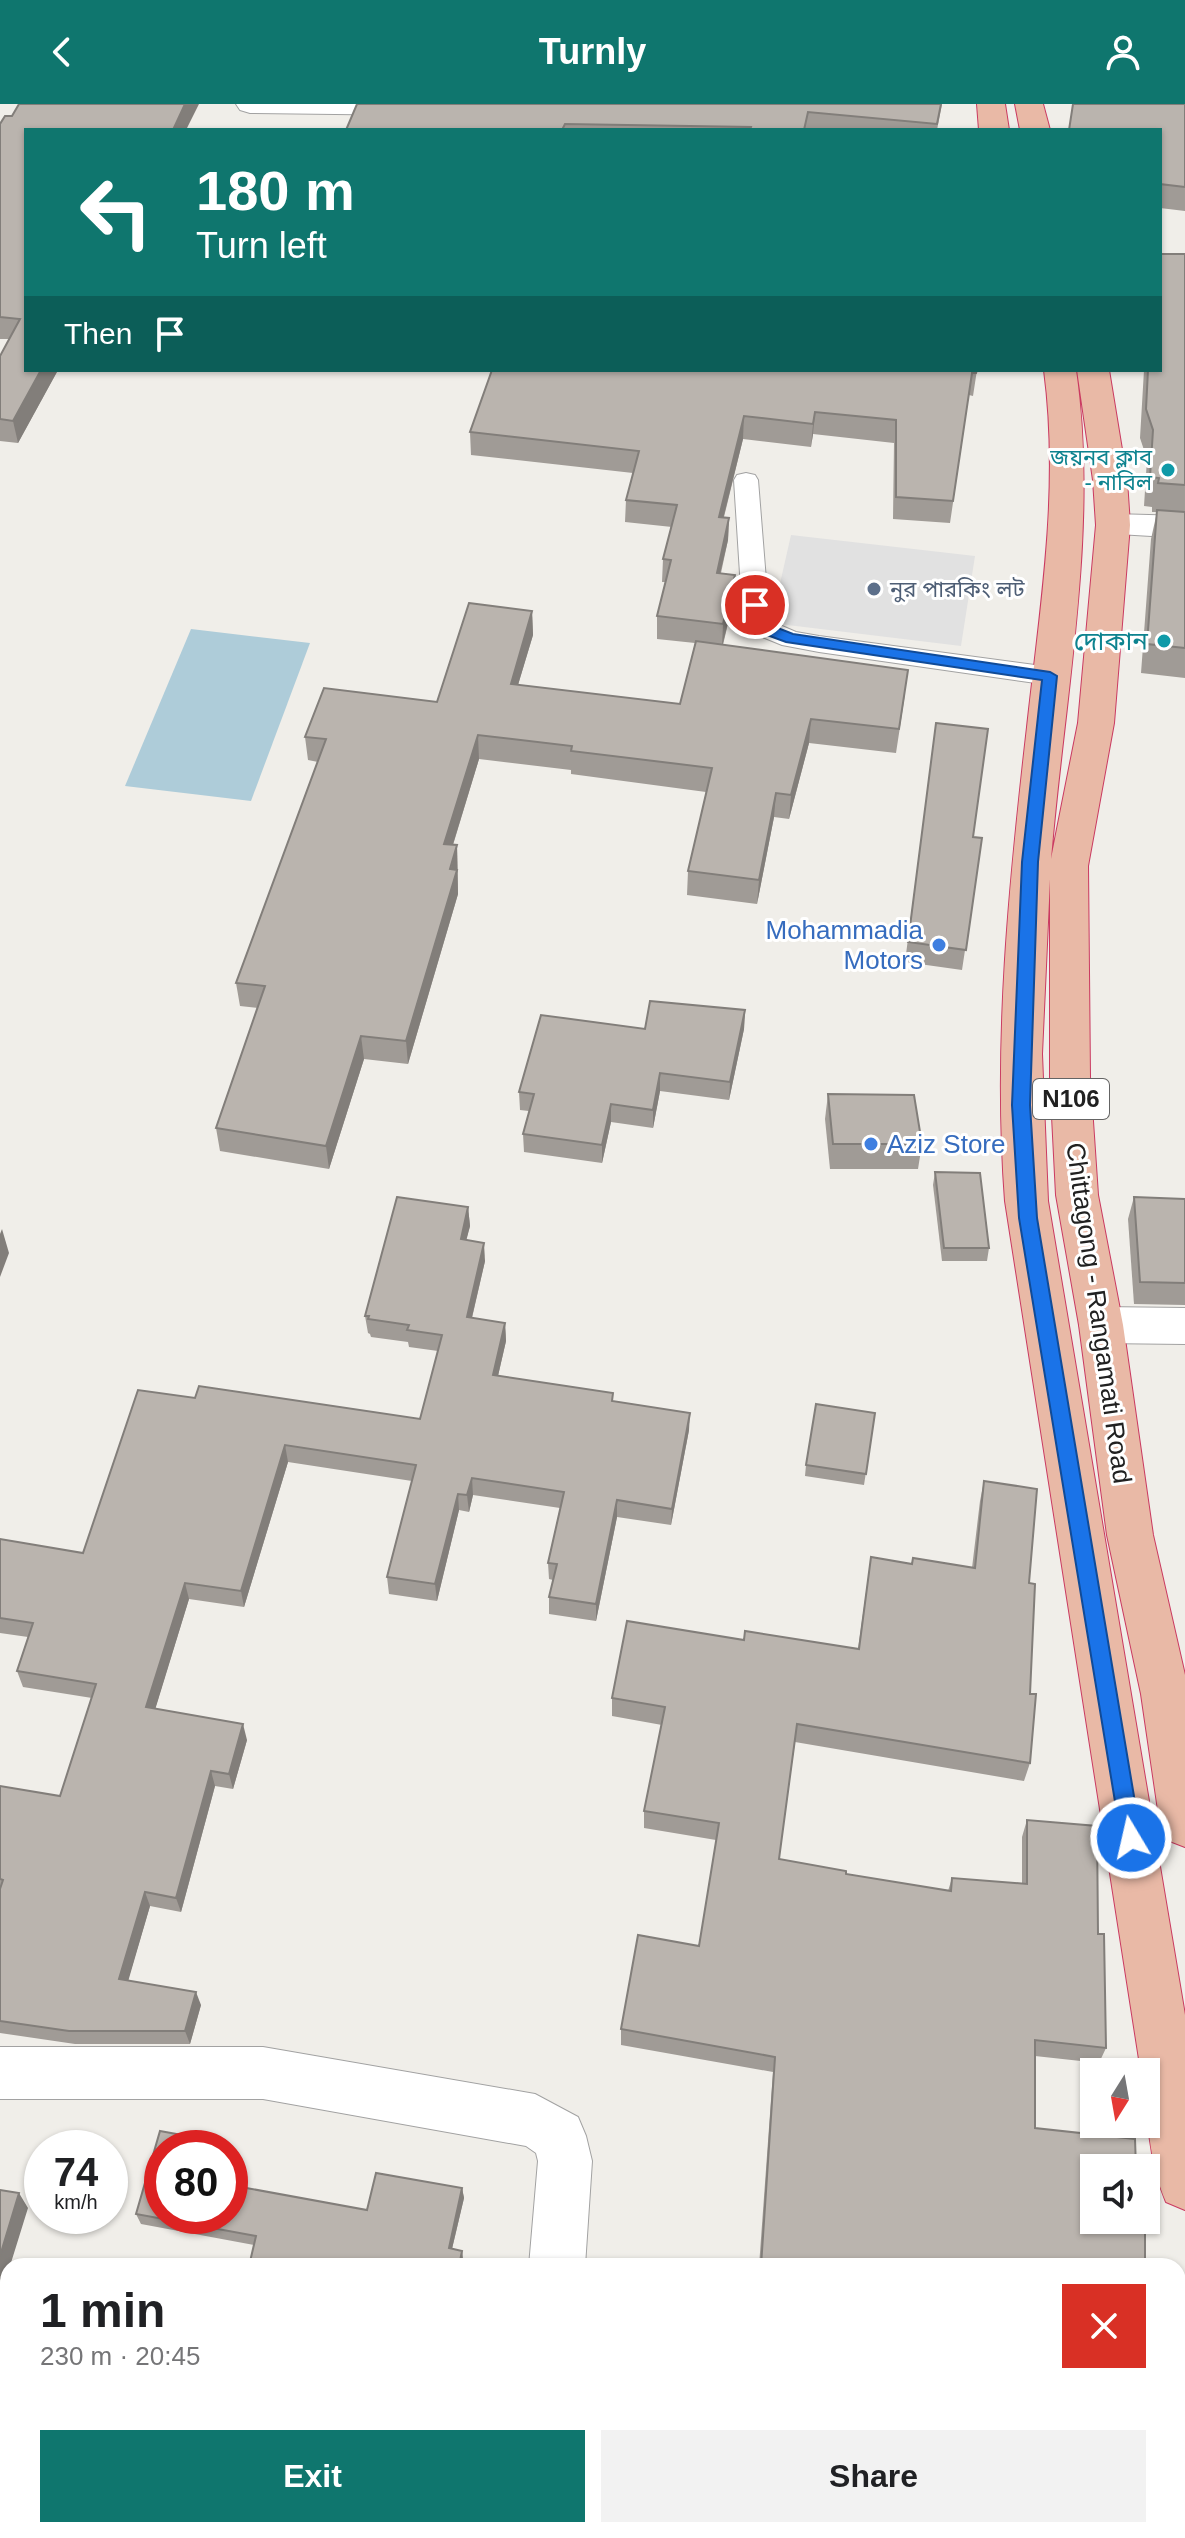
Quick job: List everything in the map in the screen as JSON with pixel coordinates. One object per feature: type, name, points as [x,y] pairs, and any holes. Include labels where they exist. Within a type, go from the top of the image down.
[{"type":"highway","points":[[991,104],[994,128]]},
{"type":"highway","points":[[1029,104],[1035,128]]},
{"type":"highway","name":"Chittagong - Rangamati Road","points":[[1060,372],[1065,398],[1066,490],[1030,862],[1021,1105],[1028,1218],[1185,2183]]},
{"type":"highway","name":"Chittagong - Rangamati Road","points":[[1093,372],[1110,480],[1113,525],[1096,723],[1069,866],[1070,1077],[1077,1195],[1101,1325],[1130,1535],[1165,1694],[1185,1824]]},
{"type":"street","points":[[250,104],[438,106]]},
{"type":"street","points":[[1113,525],[1185,527]]},
{"type":"street","points":[[1101,1325],[1185,1326]]},
{"type":"street","points":[[0,2073],[263,2073],[535,2121],[559,2136],[565,2161],[558,2258]]},
{"type":"lane","points":[[746,480],[755,605],[764,628],[791,639],[819,644],[1050,676]]},
{"type":"shaded area","name":"নুর পারকিং লট","points":[[791,535],[975,556],[961,646],[771,623]]},
{"type":"water","points":[[191,629],[310,643],[251,801],[125,786]]},
{"type":"building","points":[[19,104],[185,104],[174,128],[24,128],[24,372],[40,372],[13,421],[0,419],[0,356],[20,319],[0,317],[0,124],[5,116],[12,116]]},
{"type":"building","points":[[357,104],[941,104],[937,124],[808,112],[804,128],[565,124],[563,128],[347,128]]},
{"type":"building","points":[[1073,104],[1185,104],[1185,187],[1162,184],[1162,128],[1069,128]]},
{"type":"building","points":[[1162,254],[1185,254],[1185,485],[1158,483],[1159,478],[1150,477],[1153,430],[1146,409],[1148,372],[1162,372]]},
{"type":"building","points":[[491,372],[976,372],[972,373],[953,501],[896,497],[896,420],[815,412],[813,424],[744,416],[719,517],[729,518],[717,573],[735,575],[723,624],[657,616],[671,560],[663,559],[677,505],[626,500],[639,451],[470,432]]},
{"type":"building","points":[[1157,510],[1185,512],[1185,648],[1147,644]]},
{"type":"building","points":[[469,603],[532,611],[511,684],[680,704],[696,641],[908,670],[899,729],[811,719],[791,795],[776,793],[759,880],[688,871],[712,768],[571,751],[572,746],[478,735],[444,844],[457,845],[450,869],[457,870],[406,1041],[361,1036],[326,1146],[216,1128],[265,986],[236,983],[326,739],[305,737],[324,688],[437,702]]},
{"type":"building","points":[[936,723],[988,729],[973,837],[982,838],[966,950],[908,942]]},
{"type":"building","points":[[650,1001],[745,1010],[730,1082],[660,1073],[653,1110],[611,1104],[602,1145],[523,1134],[534,1094],[519,1092],[541,1015],[645,1029]]},
{"type":"building","points":[[828,1094],[914,1095],[922,1144],[833,1144]]},
{"type":"building","points":[[935,1172],[980,1173],[989,1248],[944,1248]]},
{"type":"building","points":[[397,1197],[468,1207],[461,1239],[484,1243],[467,1317],[505,1323],[493,1375],[613,1393],[612,1401],[690,1413],[672,1509],[617,1500],[596,1604],[549,1597],[557,1564],[548,1563],[564,1492],[472,1478],[467,1495],[458,1494],[435,1584],[387,1577],[416,1465],[285,1445],[241,1591],[185,1583],[146,1707],[243,1724],[229,1774],[211,1771],[176,1898],[145,1892],[119,1979],[196,1992],[185,2031],[69,2031],[0,2021],[0,1889],[3,1880],[0,1879],[0,1786],[60,1796],[96,1684],[17,1671],[33,1623],[0,1618],[0,1539],[83,1553],[138,1390],[195,1398],[199,1386],[420,1419],[442,1335],[407,1330],[409,1325],[365,1316]]},
{"type":"building","points":[[1134,1197],[1185,1199],[1185,1283],[1140,1282]]},
{"type":"building","points":[[816,1404],[875,1413],[866,1474],[806,1465]]},
{"type":"building","points":[[984,1481],[1037,1489],[1029,1583],[1035,1584],[1030,1694],[1036,1694],[1030,1763],[797,1724],[779,1859],[846,1871],[846,1874],[951,1891],[952,1878],[1027,1884],[1027,1820],[1097,1826],[1098,1934],[1104,1934],[1106,2048],[1035,2040],[1035,2128],[1080,2133],[1080,2138],[1135,2139],[1136,2154],[1080,2154],[1080,2234],[1145,2234],[1145,2258],[762,2258],[775,2057],[621,2029],[638,1935],[699,1946],[719,1823],[644,1811],[665,1707],[612,1698],[627,1621],[744,1640],[745,1631],[859,1649],[871,1557],[912,1564],[913,1558],[975,1568]]},
{"type":"building","points":[[376,2173],[462,2188],[449,2248],[462,2251],[461,2258],[251,2258],[256,2236],[245,2234],[248,2234],[248,2188],[367,2210]]},
{"type":"building","points":[[144,2186],[144,2215],[136,2214]]},
{"type":"building","points":[[0,2190],[19,2193],[0,2256]]},
{"type":"place","name":"জয়নব ক্লাব - নাবিল","points":[[1168,470]]},
{"type":"place","name":"নুর পারকিং লট","points":[[874,589]]},
{"type":"place","name":"দোকান","points":[[1164,641]]},
{"type":"place","name":"Mohammadia Motors","points":[[939,945]]},
{"type":"place","name":"Aziz Store","points":[[871,1144]]},
{"type":"route","points":[[755,605],[764,628],[791,639],[1050,676],[1030,862],[1021,1105],[1028,1218],[1131,1838]]}]
